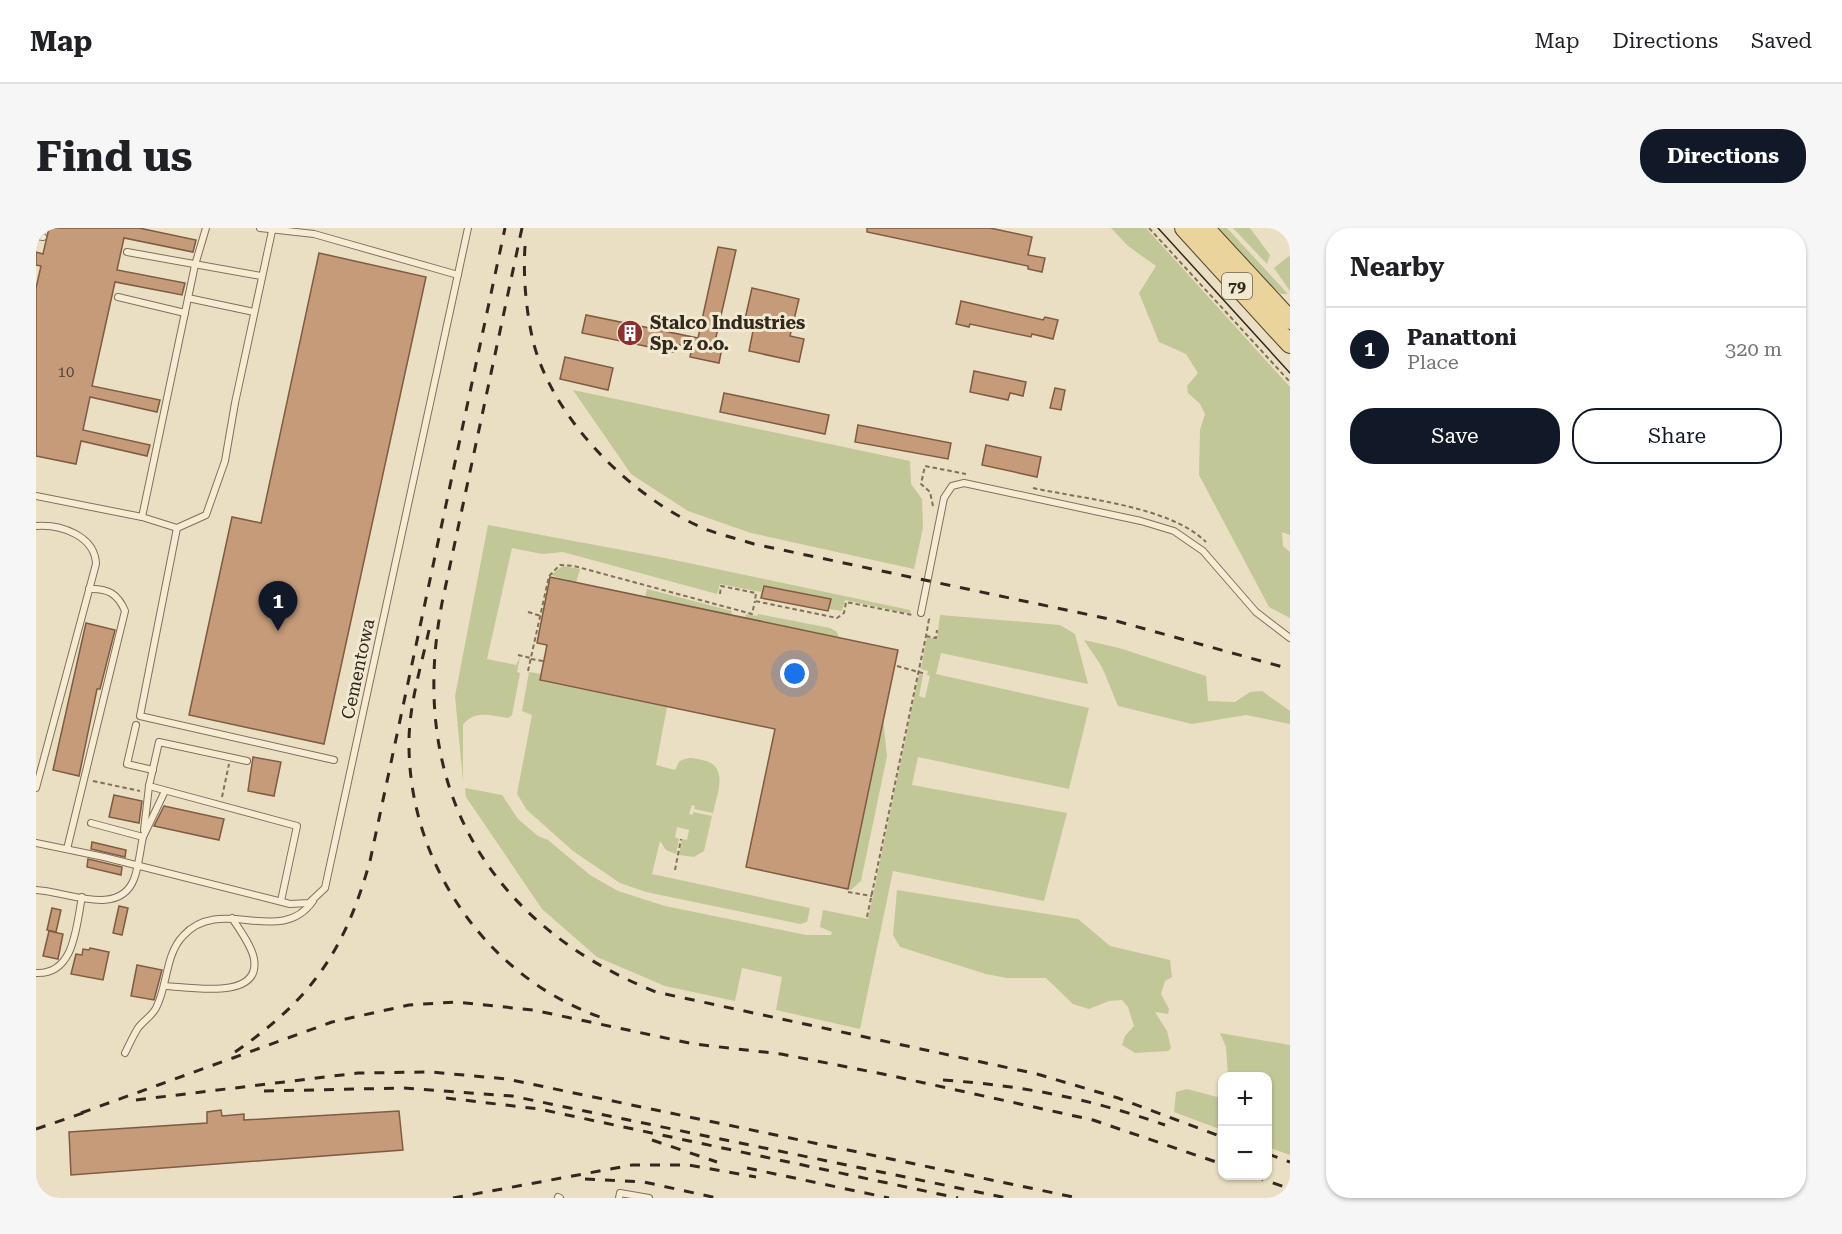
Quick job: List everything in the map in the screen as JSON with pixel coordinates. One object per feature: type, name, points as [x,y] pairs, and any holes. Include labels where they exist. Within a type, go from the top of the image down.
[{"type":"main road","name":"79","points":[[1184,228],[1290,344]]},
{"type":"main road","name":"79","points":[[1204,228],[1290,320]]},
{"type":"lane","points":[[142,517],[195,265],[206,228]]},
{"type":"lane","points":[[260,228],[314,234],[458,276]]},
{"type":"lane","name":"Cementowa","points":[[232,918],[280,923],[290,921],[299,917],[328,881],[468,228]]},
{"type":"lane","points":[[36,496],[142,517],[177,528],[206,515],[225,461],[272,231]]},
{"type":"lane","points":[[127,252],[261,276]]},
{"type":"lane","points":[[118,297],[185,313]]},
{"type":"lane","points":[[188,298],[254,312]]},
{"type":"lane","points":[[921,613],[944,498],[952,486],[964,483],[1141,521],[1174,531],[1203,551],[1256,612],[1290,638]]},
{"type":"lane","points":[[36,526],[77,535],[92,546],[96,564],[36,788]]},
{"type":"lane","points":[[177,528],[140,716],[334,760]]},
{"type":"lane","points":[[67,849],[126,611],[113,593],[102,588],[89,589]]},
{"type":"lane","points":[[136,725],[127,764],[153,770]]},
{"type":"lane","points":[[36,891],[109,901],[123,895],[131,886],[143,837],[149,790],[159,742],[247,761]]},
{"type":"lane","points":[[149,790],[165,791],[297,826],[282,902]]},
{"type":"lane","points":[[143,837],[165,791]]},
{"type":"lane","points":[[91,823],[143,837]]},
{"type":"lane","points":[[36,843],[104,857],[282,902],[297,904],[313,901]]},
{"type":"lane","points":[[36,973],[46,973],[63,964],[69,954],[82,897]]},
{"type":"lane","points":[[125,1053],[138,1029],[155,1010],[165,986],[170,957],[183,935],[206,921],[232,918],[254,957],[254,968],[249,978],[233,989],[165,986]]},
{"type":"lane","points":[[619,1198],[620,1193],[649,1198]]},
{"type":"path","points":[[1149,228],[1290,382]]},
{"type":"path","points":[[933,506],[930,492],[921,484],[925,465],[976,476]]},
{"type":"path","points":[[1033,488],[1163,516],[1197,533],[1209,545]]},
{"type":"path","points":[[528,671],[550,573],[564,564],[752,614],[756,593],[721,586],[720,594]]},
{"type":"path","points":[[755,601],[837,618],[844,613],[846,602],[929,619],[867,917]]},
{"type":"path","points":[[528,612],[541,616]]},
{"type":"path","points":[[926,636],[936,638],[937,630]]},
{"type":"path","points":[[518,655],[543,661]]},
{"type":"path","points":[[897,666],[926,674]]},
{"type":"path","points":[[220,805],[230,757]]},
{"type":"path","points":[[84,779],[149,790]]},
{"type":"path","points":[[675,870],[681,839]]},
{"type":"path","points":[[848,892],[872,896]]},
{"type":"green space","points":[[1111,228],[1146,228],[1290,387],[1290,535],[1282,532],[1283,546],[1290,552],[1290,618],[1269,607],[1199,475],[1200,430],[1205,414],[1200,404],[1188,393],[1187,386],[1198,373],[1186,354],[1159,342],[1139,293],[1156,266],[1128,246]]},
{"type":"green space","points":[[1217,228],[1227,228],[1288,294],[1281,294],[1252,268]]},
{"type":"green space","points":[[1233,228],[1250,228],[1270,255],[1267,264]]},
{"type":"green space","points":[[1290,257],[1290,291],[1274,268]]},
{"type":"green space","points":[[573,390],[910,461],[911,484],[922,499],[923,528],[914,569],[751,533],[688,511],[631,474]]},
{"type":"green space","points":[[488,525],[665,558],[910,610],[911,614],[845,600],[842,611],[829,609],[830,599],[763,586],[761,592],[720,584],[717,594],[563,552],[542,554],[512,548],[487,659],[516,665],[520,657],[517,672],[520,673],[512,715],[508,718],[478,715],[467,720],[463,725],[463,781],[455,696]]},
{"type":"green space","points":[[563,566],[580,569],[576,583],[551,575]]},
{"type":"green space","points":[[647,589],[732,611],[731,615],[645,597]]},
{"type":"green space","points":[[746,614],[757,616],[758,614],[830,628],[837,632],[839,638],[745,618]]},
{"type":"green space","points":[[940,615],[1060,625],[1075,634],[1088,684],[941,653],[936,674],[1089,708],[1069,789],[918,757],[912,785],[1067,813],[1044,901],[893,871],[860,1029],[776,1010],[782,977],[742,968],[735,1001],[665,986],[597,957],[542,909],[466,797],[465,788],[502,795],[518,819],[538,836],[548,840],[590,875],[618,891],[665,906],[806,935],[831,935],[832,932],[820,927],[823,910],[868,919],[919,674],[923,675],[919,696],[925,698],[930,676],[927,675],[928,671],[921,669],[927,637],[937,639]]},
{"type":"green space","points":[[1084,640],[1119,648],[1206,676],[1208,701],[1235,702],[1250,692],[1262,691],[1290,711],[1290,724],[1246,715],[1192,724],[1118,706],[1102,667]]},
{"type":"green space","points":[[529,672],[541,674],[541,681],[667,707],[656,765],[675,770],[679,762],[690,758],[711,763],[716,768],[720,781],[713,813],[694,809],[695,806],[692,805],[689,814],[693,815],[693,812],[712,816],[704,851],[694,857],[679,855],[682,839],[687,840],[689,830],[677,827],[675,837],[679,839],[676,854],[666,850],[660,841],[652,874],[810,908],[807,922],[800,924],[646,892],[620,883],[573,851],[527,810],[517,794],[532,715],[522,711]]},
{"type":"green space","points":[[883,719],[887,756],[861,881],[851,890],[848,889]]},
{"type":"green space","points":[[897,890],[1078,919],[1110,946],[1170,960],[1172,977],[1165,981],[1161,994],[1169,1009],[1168,1014],[1155,1012],[1167,1031],[1171,1048],[1168,1051],[1135,1053],[1122,1045],[1125,1036],[1134,1026],[1128,1007],[1122,1000],[1109,1001],[1089,1009],[1073,1004],[1046,978],[1007,978],[986,974],[900,947],[893,935]]},
{"type":"green space","points":[[1220,1033],[1290,1045],[1290,1155],[1272,1148],[1272,1072],[1228,1072],[1226,1047]]},
{"type":"green space","points":[[1187,1089],[1218,1096],[1218,1128],[1174,1112],[1176,1092]]},
{"type":"building","points":[[49,228],[139,228],[196,240],[193,252],[124,238],[117,270],[185,283],[182,295],[115,282],[92,386],[160,400],[157,412],[90,397],[83,430],[150,445],[147,456],[81,441],[76,464],[36,456],[36,288],[41,266],[36,265],[36,252],[43,254]]},
{"type":"building","points":[[867,228],[990,228],[1032,237],[1028,255],[1045,258],[1042,272],[1028,269],[1028,266],[867,232]]},
{"type":"building","points":[[718,247],[736,250],[714,346],[722,348],[719,363],[690,357],[692,347],[676,344],[674,352],[582,333],[586,315],[698,338]]},
{"type":"building","points":[[319,253],[426,277],[324,744],[189,715],[232,517],[261,523]]},
{"type":"building","points":[[752,288],[799,299],[790,336],[804,339],[799,362],[749,351],[755,321],[745,319]]},
{"type":"building","points":[[961,301],[1043,320],[1045,317],[1058,320],[1053,339],[1032,334],[1031,337],[970,324],[969,327],[956,324]]},
{"type":"building","points":[[565,357],[613,368],[608,390],[560,379]]},
{"type":"building","points":[[974,371],[1026,382],[1023,396],[1010,393],[1008,400],[970,392]]},
{"type":"building","points":[[1055,388],[1065,390],[1061,410],[1050,408]]},
{"type":"building","points":[[724,393],[829,415],[825,434],[720,412]]},
{"type":"building","points":[[858,425],[951,443],[948,459],[855,442]]},
{"type":"building","points":[[986,445],[1041,457],[1037,477],[982,465]]},
{"type":"building","points":[[550,577],[898,650],[848,889],[746,867],[775,729],[540,680],[547,645],[537,643]]},
{"type":"building","points":[[764,586],[831,599],[828,611],[761,598]]},
{"type":"building","points":[[86,623],[115,630],[100,689],[97,689],[79,776],[53,770]]},
{"type":"building","points":[[253,757],[281,762],[274,796],[248,791]]},
{"type":"building","points":[[114,795],[142,801],[139,823],[109,817]]},
{"type":"building","points":[[164,806],[224,819],[219,840],[154,826]]},
{"type":"building","points":[[92,842],[126,850],[125,857],[91,849]]},
{"type":"building","points":[[88,859],[122,867],[121,875],[87,867]]},
{"type":"building","points":[[119,906],[128,908],[122,935],[113,933]]},
{"type":"building","points":[[52,908],[61,910],[56,932],[47,930]]},
{"type":"building","points":[[49,931],[63,934],[58,959],[43,956]]},
{"type":"building","points":[[90,948],[109,952],[103,980],[71,974],[76,954],[82,955],[83,949],[89,950]]},
{"type":"building","points":[[137,965],[162,970],[154,1000],[131,996]]},
{"type":"building","points":[[221,1110],[222,1116],[244,1114],[244,1120],[399,1111],[403,1150],[71,1175],[69,1132],[207,1123],[207,1112]]},
{"type":"tram line","points":[[1158,228],[1290,373]]},
{"type":"railway","points":[[235,1052],[262,1032],[305,992],[337,947],[360,893],[370,861],[505,228]]},
{"type":"railway","points":[[522,228],[442,603],[434,669],[437,731],[450,788],[472,840],[504,887],[546,928],[597,963],[656,992],[1037,1074],[1118,1098],[1218,1136]]},
{"type":"railway","points":[[525,246],[526,294],[533,341],[543,370],[558,399],[599,453],[650,498],[677,515],[705,529],[754,544],[1109,619],[1290,669]]},
{"type":"railway","points":[[429,630],[413,700],[409,742],[412,787],[423,831],[440,873],[462,911],[491,946],[524,976],[562,1000],[603,1018]]},
{"type":"railway","points":[[81,1113],[332,1022],[409,1005],[456,1002],[533,1010],[694,1044],[781,1054],[888,1075],[1093,1120],[1218,1163]]},
{"type":"railway","points":[[136,1100],[358,1073],[431,1072],[507,1079],[1078,1198]]},
{"type":"railway","points":[[943,1080],[1029,1090],[1082,1100],[1165,1125]]},
{"type":"railway","points":[[264,1091],[404,1088],[512,1096],[1007,1198]]},
{"type":"railway","points":[[446,1098],[539,1109],[958,1198]]},
{"type":"railway","points":[[36,1129],[89,1111]]},
{"type":"railway","points":[[652,1140],[717,1162]]},
{"type":"railway","points":[[1272,1155],[1290,1162]]},
{"type":"railway","points":[[453,1198],[632,1165],[688,1165],[756,1177]]},
{"type":"railway","points":[[747,1168],[889,1198]]},
{"type":"railway","points":[[585,1179],[644,1182],[717,1198]]},
{"type":"railway","points":[[1265,1180],[1290,1189]]},
{"type":"place","name":"Stalco Industries Sp. z o.o.","points":[[630,333]]},
{"type":"place","name":"Panattoni","points":[[278,631]]}]
